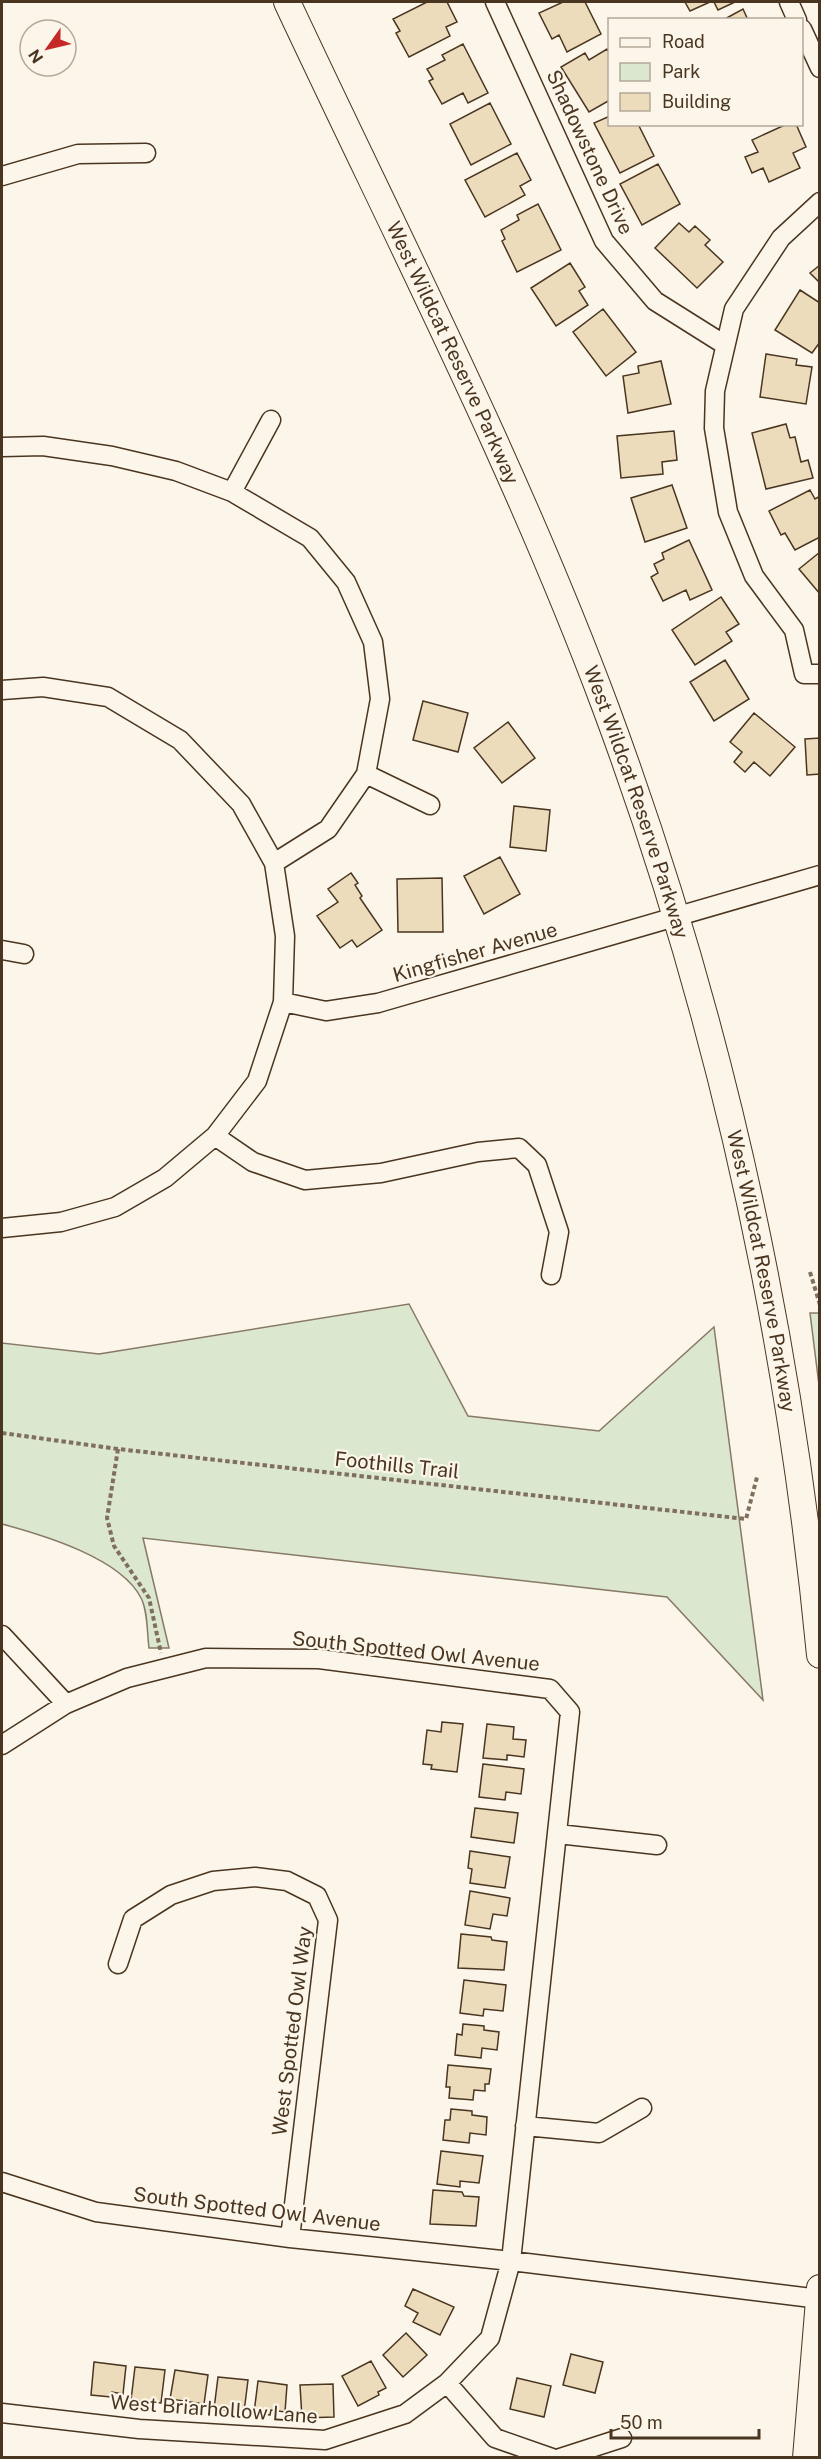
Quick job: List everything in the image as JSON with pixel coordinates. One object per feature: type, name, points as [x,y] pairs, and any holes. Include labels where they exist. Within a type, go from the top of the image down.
[{"type":"main road","name":"West Wildcat Reserve Parkway","points":[[287,2],[541,548],[612,723],[677,918],[732,1119],[768,1287],[804,1502],[819,1655]]},
{"type":"main road","points":[[806,2457],[819,2288]]},
{"type":"street","name":"Shadowstone Drive","points":[[495,2],[604,241],[655,301],[725,345]]},
{"type":"street","points":[[789,2],[796,18]]},
{"type":"street","points":[[803,33],[819,68]]},
{"type":"street","points":[[2,176],[78,154],[146,153]]},
{"type":"street","points":[[819,202],[782,238],[734,309],[715,391],[714,428],[728,512],[754,576],[794,630],[804,674],[819,674]]},
{"type":"street","points":[[232,492],[271,420]]},
{"type":"street","points":[[2,447],[43,446],[112,456],[176,471],[232,492],[310,538],[346,582],[373,642],[380,699],[366,774],[328,829],[274,863]]},
{"type":"street","points":[[2,690],[43,687],[108,698],[180,740],[241,804],[274,863],[285,936],[283,1002],[257,1081],[215,1136],[165,1178],[115,1207],[61,1222],[2,1228]]},
{"type":"street","points":[[366,774],[430,805]]},
{"type":"street","name":"Kingfisher Avenue","points":[[283,1002],[326,1011],[378,1003],[819,875]]},
{"type":"street","points":[[2,950],[24,954]]},
{"type":"street","points":[[215,1136],[253,1162],[305,1180],[381,1173],[478,1152],[519,1148],[537,1166],[559,1232],[551,1275]]},
{"type":"street","points":[[2,1635],[66,1704]]},
{"type":"street","name":"South Spotted Owl Avenue","points":[[2,1745],[66,1704],[127,1678],[206,1658],[319,1659],[550,1689],[570,1712],[511,2261]]},
{"type":"street","points":[[558,1834],[657,1845]]},
{"type":"street","name":"West Spotted Owl Way","points":[[118,1964],[134,1919],[171,1894],[213,1881],[255,1877],[287,1881],[317,1896],[328,1920],[291,2238]]},
{"type":"street","points":[[525,2126],[600,2133],[642,2108]]},
{"type":"street","name":"South Spotted Owl Avenue","points":[[2,2182],[96,2212],[291,2238],[511,2261],[819,2299]]},
{"type":"street","name":"West Briarhollow Lane","points":[[2,2413],[139,2429],[325,2440],[405,2414],[447,2383],[490,2338],[511,2261]]},
{"type":"street","points":[[447,2383],[495,2438],[552,2457]]},
{"type":"street","points":[[560,2457],[622,2438]]},
{"type":"path","points":[[810,1272],[819,1305]]},
{"type":"path","name":"Foothills Trail","points":[[2,1433],[118,1449],[746,1519],[757,1477]]},
{"type":"path","points":[[118,1449],[107,1518],[114,1546],[149,1598],[165,1668]]},
{"type":"green space","points":[[409,1304],[468,1416],[599,1431],[714,1327],[763,1700],[667,1597],[143,1538],[169,1648],[149,1648],[146,1616],[141,1598],[131,1584],[117,1571],[79,1550],[2,1524],[2,1343],[99,1354]]},
{"type":"green space","points":[[810,1313],[819,1313],[819,1385]]},
{"type":"building","points":[[427,2],[447,2],[457,22],[446,27],[450,36],[409,57],[396,33],[400,31],[393,19]]},
{"type":"building","points":[[563,2],[585,2],[601,34],[567,52],[559,35],[552,39],[539,13]]},
{"type":"building","points":[[685,2],[710,2],[690,11]]},
{"type":"building","points":[[714,2],[735,2],[718,10]]},
{"type":"building","points":[[743,9],[747,18],[727,18]]},
{"type":"building","points":[[463,44],[488,93],[468,103],[463,93],[442,104],[429,81],[433,79],[427,69],[445,60],[442,55]]},
{"type":"building","points":[[608,50],[608,101],[589,112],[561,67],[585,53],[589,60]]},
{"type":"building","points":[[490,103],[511,144],[471,165],[450,124]]},
{"type":"building","points":[[608,117],[608,126],[639,126],[654,156],[620,173],[594,123]]},
{"type":"building","points":[[783,126],[797,126],[806,147],[793,153],[800,168],[769,182],[763,168],[752,173],[745,157],[758,152],[752,140]]},
{"type":"building","points":[[517,153],[531,180],[520,186],[525,195],[485,217],[465,180]]},
{"type":"building","points":[[658,164],[680,204],[642,225],[620,184]]},
{"type":"building","points":[[538,204],[561,250],[517,272],[502,241],[505,239],[501,230],[519,220],[517,215]]},
{"type":"building","points":[[679,223],[689,232],[695,226],[710,240],[705,245],[723,262],[697,288],[655,248]]},
{"type":"building","points":[[570,263],[585,287],[579,291],[588,305],[556,326],[531,288]]},
{"type":"building","points":[[820,265],[820,283],[810,273]]},
{"type":"building","points":[[800,290],[820,303],[820,342],[812,353],[775,330]]},
{"type":"building","points":[[603,309],[636,352],[606,376],[573,332]]},
{"type":"building","points":[[766,354],[797,359],[796,365],[812,367],[806,404],[760,397]]},
{"type":"building","points":[[661,361],[671,404],[628,413],[623,376],[639,373],[638,366]]},
{"type":"building","points":[[786,424],[790,438],[795,437],[801,462],[808,460],[813,478],[766,489],[752,433]]},
{"type":"building","points":[[674,431],[677,460],[662,462],[663,474],[621,478],[617,436]]},
{"type":"building","points":[[672,485],[687,528],[645,542],[631,498]]},
{"type":"building","points":[[810,490],[815,499],[820,496],[820,537],[795,550],[785,533],[781,535],[769,511]]},
{"type":"building","points":[[689,540],[712,590],[690,600],[686,590],[663,601],[651,577],[658,573],[654,564],[664,559],[662,553]]},
{"type":"building","points":[[820,552],[820,594],[799,569]]},
{"type":"building","points":[[721,597],[739,624],[726,632],[732,641],[695,665],[672,630]]},
{"type":"building","points":[[725,660],[749,699],[714,721],[690,682]]},
{"type":"building","points":[[423,701],[468,713],[458,752],[413,740]]},
{"type":"building","points":[[754,713],[795,747],[770,776],[754,762],[745,772],[734,762],[742,752],[730,742]]},
{"type":"building","points":[[508,722],[535,758],[502,783],[474,748]]},
{"type":"building","points":[[820,738],[820,774],[807,775],[805,739]]},
{"type":"building","points":[[514,806],[550,810],[546,851],[510,847]]},
{"type":"building","points":[[500,857],[520,894],[484,914],[464,876]]},
{"type":"building","points":[[351,873],[358,883],[355,885],[362,896],[360,898],[382,930],[357,947],[352,940],[340,948],[317,916],[338,902],[328,889]]},
{"type":"building","points":[[442,878],[443,932],[398,932],[397,879]]},
{"type":"building","points":[[442,1722],[463,1724],[457,1772],[431,1769],[432,1765],[423,1764],[427,1730],[441,1732]]},
{"type":"building","points":[[487,1724],[514,1727],[513,1739],[526,1740],[524,1757],[507,1755],[507,1760],[483,1758]]},
{"type":"building","points":[[483,1764],[524,1769],[521,1794],[506,1792],[505,1800],[479,1797]]},
{"type":"building","points":[[475,1808],[518,1813],[514,1843],[471,1837]]},
{"type":"building","points":[[470,1851],[510,1857],[505,1888],[470,1883],[472,1869],[468,1868]]},
{"type":"building","points":[[470,1891],[510,1898],[507,1916],[493,1914],[490,1929],[465,1925]]},
{"type":"building","points":[[461,1934],[491,1937],[492,1940],[507,1942],[504,1970],[458,1968]]},
{"type":"building","points":[[464,1980],[506,1985],[503,2011],[484,2009],[483,2016],[460,2013]]},
{"type":"building","points":[[463,2024],[484,2026],[484,2030],[499,2032],[497,2050],[482,2048],[481,2058],[455,2055],[457,2034],[462,2035]]},
{"type":"building","points":[[448,2065],[491,2069],[489,2084],[485,2084],[485,2091],[474,2090],[473,2100],[449,2098],[450,2087],[446,2087]]},
{"type":"building","points":[[451,2109],[472,2111],[472,2115],[487,2117],[486,2135],[470,2133],[469,2143],[443,2140],[445,2120],[450,2120]]},
{"type":"building","points":[[441,2151],[483,2156],[479,2183],[460,2181],[460,2187],[437,2184]]},
{"type":"building","points":[[433,2190],[462,2192],[464,2196],[479,2197],[476,2226],[430,2224]]},
{"type":"building","points":[[413,2289],[454,2307],[440,2335],[413,2322],[418,2313],[405,2306]]},
{"type":"building","points":[[406,2333],[427,2355],[403,2377],[383,2355]]},
{"type":"building","points":[[571,2354],[603,2362],[595,2393],[563,2385]]},
{"type":"building","points":[[371,2361],[386,2388],[378,2392],[379,2395],[358,2406],[342,2376]]},
{"type":"building","points":[[94,2362],[126,2366],[123,2394],[112,2392],[111,2397],[91,2395]]},
{"type":"building","points":[[135,2367],[165,2370],[161,2403],[131,2400]]},
{"type":"building","points":[[175,2370],[208,2375],[204,2404],[170,2399]]},
{"type":"building","points":[[218,2377],[248,2380],[244,2412],[214,2409]]},
{"type":"building","points":[[517,2378],[551,2386],[544,2417],[510,2409]]},
{"type":"building","points":[[258,2381],[287,2385],[285,2412],[271,2410],[270,2415],[254,2413]]},
{"type":"building","points":[[333,2384],[334,2417],[302,2418],[300,2385]]}]
